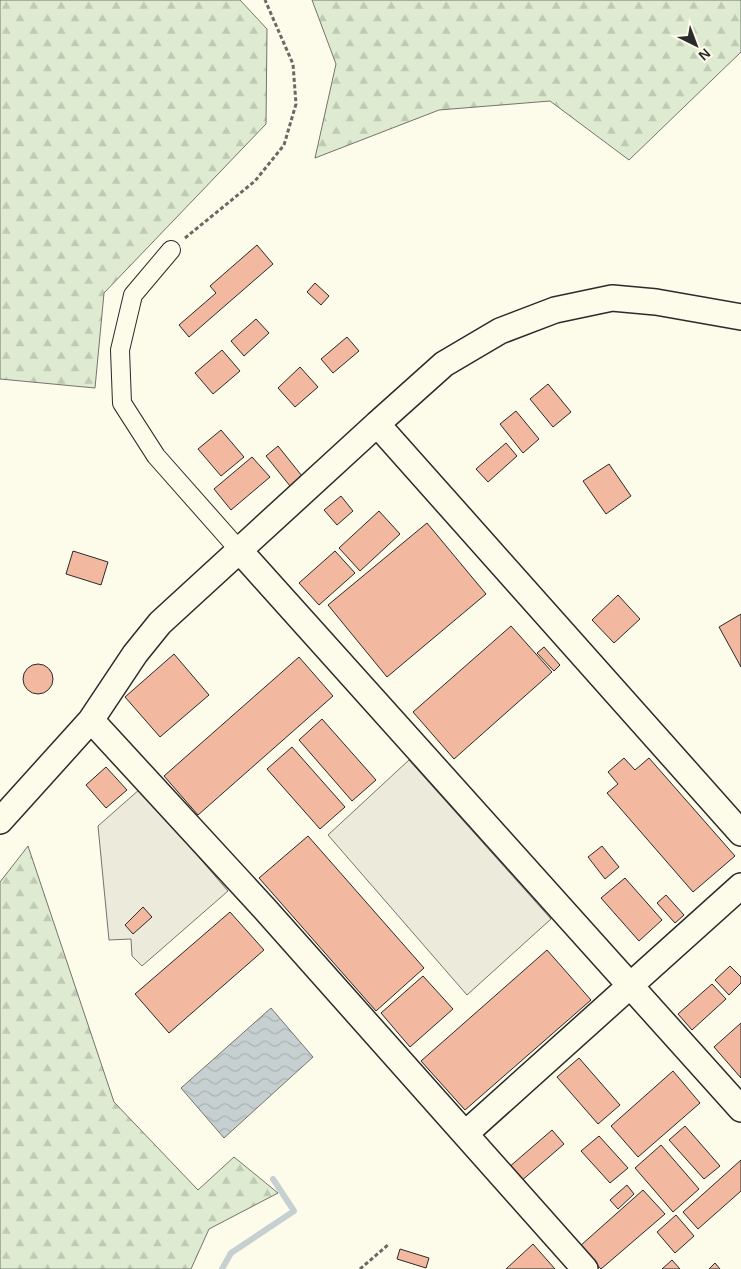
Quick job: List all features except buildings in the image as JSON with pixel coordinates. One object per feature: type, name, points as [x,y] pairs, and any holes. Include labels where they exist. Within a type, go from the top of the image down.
[{"type":"street","points":[[171,250],[133,295],[120,350],[122,404],[156,456],[741,1109]]},
{"type":"street","points":[[0,821],[91,720],[135,654],[160,623],[444,364],[500,332],[555,310],[612,298],[656,302],[741,317]]},
{"type":"street","points":[[377,424],[741,833]]},
{"type":"street","points":[[91,720],[264,908],[585,1269]]},
{"type":"street","points":[[465,1134],[741,886]]},
{"type":"path","points":[[171,250],[254,181],[284,145],[296,104],[293,64],[265,0]]},
{"type":"path","points":[[360,1269],[390,1244]]},
{"type":"green space","points":[[0,0],[240,0],[267,29],[266,124],[104,293],[95,388],[0,379]]},
{"type":"green space","points":[[312,0],[741,0],[741,52],[629,160],[550,101],[439,110],[315,158],[336,64]]},
{"type":"green space","points":[[28,846],[114,1102],[198,1190],[234,1157],[278,1193],[209,1229],[191,1269],[0,1269],[0,882]]},
{"type":"shaded area","points":[[409,760],[551,919],[467,995],[328,835]]},
{"type":"shaded area","points":[[140,789],[228,891],[142,966],[132,956],[131,939],[109,940],[98,826]]},
{"type":"water","points":[[271,1008],[313,1057],[224,1138],[181,1088]]},
{"type":"waterway","points":[[222,1269],[231,1253],[294,1211],[273,1179]]}]
